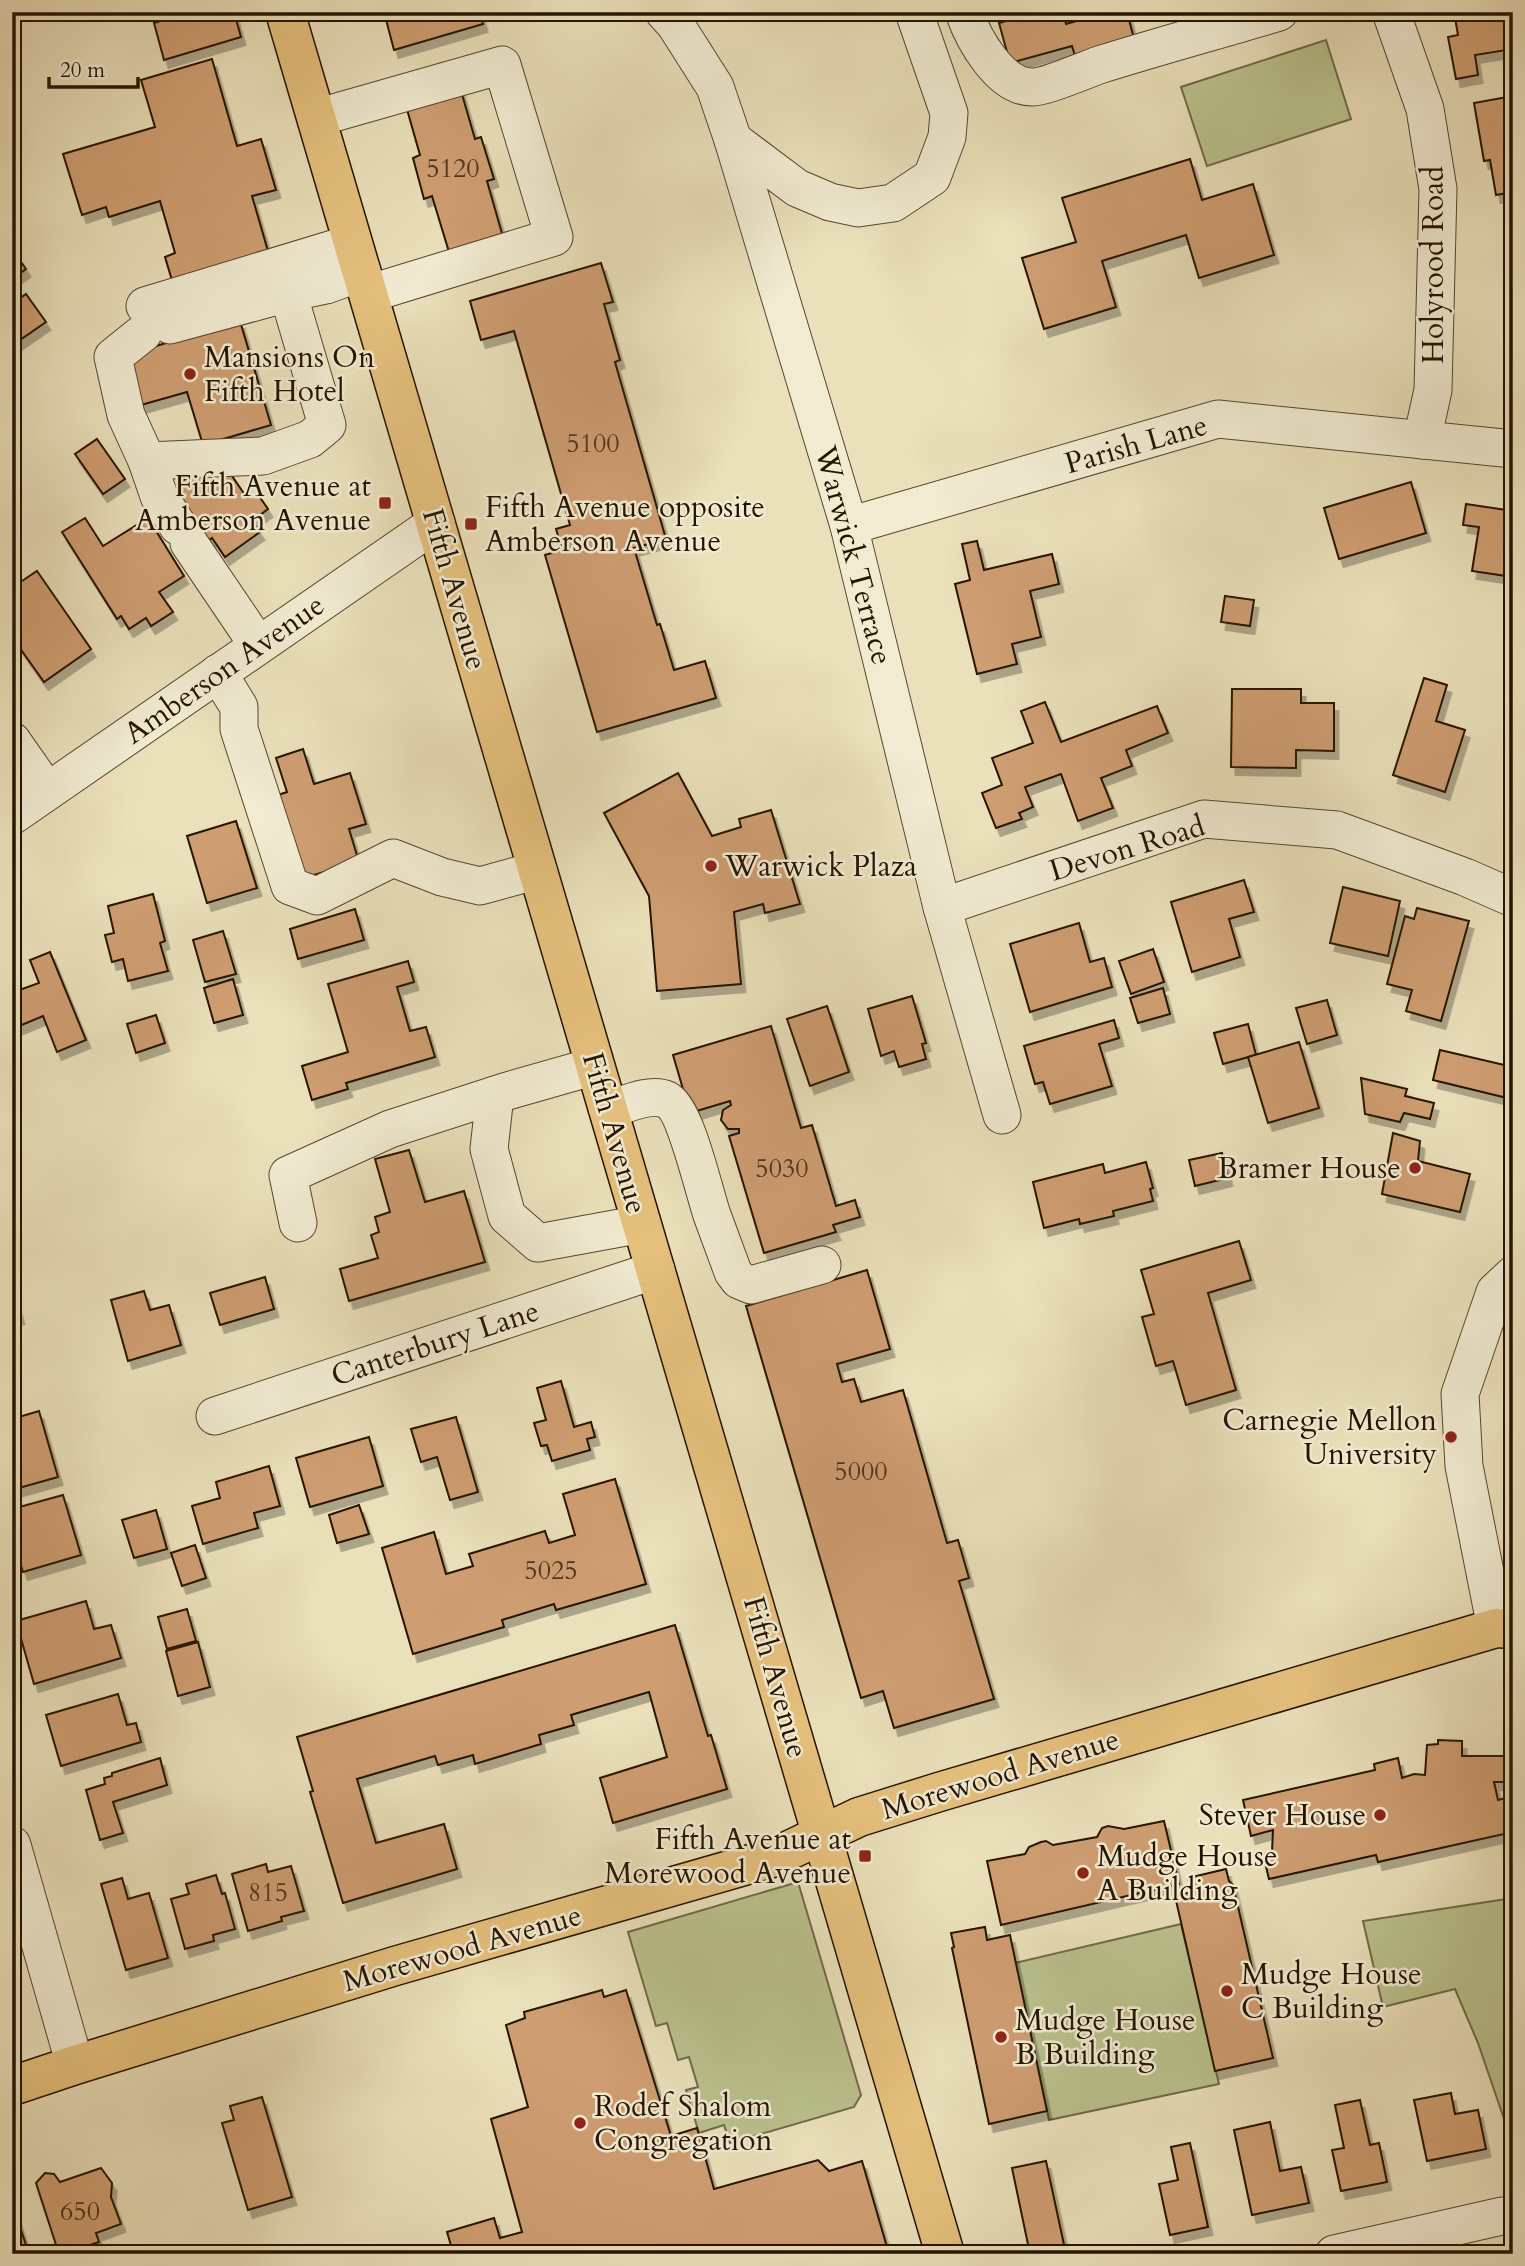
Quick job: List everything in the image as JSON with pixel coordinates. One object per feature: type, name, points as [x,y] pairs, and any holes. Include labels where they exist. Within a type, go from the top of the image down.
[{"type":"main road","name":"Fifth Avenue","points":[[285,12],[945,2254]]},
{"type":"main road","name":"Morewood Avenue","points":[[12,2087],[395,1966],[775,1857],[859,1816],[1504,1629]]},
{"type":"street","name":"Warwick Terrace","points":[[664,12],[675,24],[715,87],[733,140],[849,526],[942,907],[1002,1115]]},
{"type":"street","points":[[733,140],[797,188],[830,202],[858,208],[893,204],[932,177],[947,137],[948,113],[914,12]]},
{"type":"street","points":[[964,12],[971,33],[990,61],[1011,81],[1033,87],[1279,12]]},
{"type":"street","name":"Holyrood Road","points":[[1391,12],[1426,109],[1438,189],[1433,390],[1423,440]]},
{"type":"street","points":[[258,645],[159,496],[126,415],[113,357],[153,321],[361,270],[554,237],[502,65],[316,118]]},
{"type":"street","points":[[153,321],[326,285],[361,270]]},
{"type":"street","points":[[147,461],[263,456],[310,439],[327,425],[288,292]]},
{"type":"street","name":"Parish Lane","points":[[849,526],[1217,419],[1513,449]]},
{"type":"street","name":"Amberson Avenue","points":[[12,816],[436,523]]},
{"type":"street","points":[[218,673],[239,707],[239,729],[290,886],[317,897],[393,858],[442,877],[480,886],[538,870]]},
{"type":"street","points":[[12,741],[47,791]]},
{"type":"street","name":"Devon Road","points":[[942,907],[1204,820],[1337,830],[1465,877],[1513,898]]},
{"type":"street","points":[[298,1223],[288,1175],[390,1129],[595,1066]]},
{"type":"street","points":[[495,1095],[489,1149],[507,1216],[538,1243],[642,1224]]},
{"type":"street","points":[[608,1110],[658,1098],[667,1100],[677,1110],[685,1127],[712,1215],[733,1272],[739,1280],[751,1285],[821,1265]]},
{"type":"street","name":"Canterbury Lane","points":[[215,1416],[656,1270]]},
{"type":"street","points":[[1504,1629],[1464,1466],[1460,1394],[1495,1292],[1513,1275]]},
{"type":"street","points":[[12,1845],[75,2065]]},
{"type":"street","points":[[1334,2254],[1502,2216]]},
{"type":"green space","points":[[1326,40],[1351,119],[1207,166],[1181,87]]},
{"type":"green space","points":[[798,1882],[861,2095],[854,2107],[730,2143],[724,2125],[699,2133],[686,2090],[698,2087],[689,2057],[678,2060],[667,2023],[656,2026],[628,1932]]},
{"type":"green space","points":[[1513,1898],[1513,2145],[1478,2043],[1455,1989],[1383,2007],[1363,1921]]},
{"type":"green space","points":[[1181,1924],[1219,2084],[1049,2120],[1015,1963]]},
{"type":"building","points":[[190,12],[234,12],[241,37],[164,60],[154,23]]},
{"type":"building","points":[[384,12],[480,12],[483,24],[394,50]]},
{"type":"building","points":[[1003,12],[1063,12],[1066,24],[1108,12],[1127,12],[1137,50],[1078,66],[1072,46],[1010,63],[999,23],[1006,21]]},
{"type":"building","points":[[1454,12],[1513,12],[1513,49],[1475,55],[1478,75],[1456,79],[1448,37],[1458,35]]},
{"type":"building","points":[[212,59],[237,146],[261,139],[276,190],[252,196],[270,258],[174,287],[165,257],[175,253],[160,201],[109,217],[106,207],[82,215],[63,154],[155,127],[141,80]]},
{"type":"building","points":[[459,84],[475,139],[481,137],[494,179],[487,181],[503,237],[449,252],[432,196],[424,199],[413,158],[420,155],[404,99]]},
{"type":"building","points":[[1513,96],[1513,192],[1496,195],[1490,160],[1484,161],[1474,103]]},
{"type":"building","points":[[1190,159],[1202,200],[1253,184],[1274,255],[1199,278],[1186,235],[1102,261],[1116,307],[1044,329],[1022,258],[1076,242],[1062,198]]},
{"type":"building","points":[[12,249],[26,269],[12,279]]},
{"type":"building","points":[[601,263],[613,302],[604,304],[620,360],[615,362],[666,539],[634,548],[657,625],[660,624],[674,670],[705,661],[716,698],[597,732],[545,555],[562,550],[556,529],[570,525],[514,331],[481,340],[470,301]]},
{"type":"building","points":[[26,294],[46,322],[17,342],[12,335],[12,304]]},
{"type":"building","name":"Mansions On Fifth Hotel","points":[[240,321],[271,425],[203,445],[187,392],[134,407],[119,357]]},
{"type":"building","points":[[97,439],[125,479],[103,494],[75,454]]},
{"type":"building","points":[[199,469],[212,487],[230,473],[247,498],[259,496],[268,509],[252,521],[260,532],[225,557],[212,538],[201,546],[163,495]]},
{"type":"building","points":[[1411,482],[1426,533],[1339,559],[1324,508]]},
{"type":"building","points":[[1466,504],[1513,511],[1513,577],[1472,571],[1479,527],[1463,525]]},
{"type":"building","points":[[85,518],[103,546],[148,518],[184,576],[159,592],[173,612],[151,626],[146,618],[129,629],[121,616],[117,619],[62,532]]},
{"type":"building","points":[[977,541],[984,570],[1052,554],[1059,584],[1030,591],[1041,637],[1012,644],[1017,664],[977,674],[955,584],[970,580],[962,544]]},
{"type":"building","points":[[37,571],[91,649],[44,682],[12,637],[12,573],[19,583]]},
{"type":"building","points":[[1225,596],[1254,600],[1250,626],[1221,622]]},
{"type":"building","points":[[1424,678],[1447,685],[1436,721],[1465,730],[1445,792],[1393,775]]},
{"type":"building","points":[[1232,689],[1301,689],[1301,703],[1334,703],[1334,751],[1296,750],[1296,768],[1231,767]]},
{"type":"building","points":[[1045,702],[1061,742],[1157,706],[1168,733],[1126,750],[1132,766],[1101,778],[1113,808],[1078,821],[1061,774],[1025,787],[1033,807],[1019,813],[1022,819],[996,828],[982,793],[1002,785],[992,758],[1033,743],[1021,711]]},
{"type":"building","points":[[303,749],[314,784],[350,773],[366,824],[349,829],[359,862],[300,879],[275,796],[287,792],[276,758]]},
{"type":"building","name":"Warwick Plaza","points":[[678,773],[712,836],[741,827],[739,819],[771,810],[800,904],[765,913],[763,904],[734,912],[741,984],[657,991],[649,896],[604,813]]},
{"type":"building","points":[[236,821],[257,888],[207,903],[187,836]]},
{"type":"building","points":[[1244,880],[1254,912],[1229,919],[1240,957],[1192,972],[1171,902]]},
{"type":"building","points":[[1343,887],[1400,901],[1388,956],[1330,943]]},
{"type":"building","points":[[153,894],[165,941],[160,943],[168,971],[128,981],[123,959],[112,962],[105,935],[114,933],[108,906]]},
{"type":"building","points":[[1417,908],[1469,921],[1441,1021],[1406,1011],[1412,990],[1387,984],[1405,916],[1414,919]]},
{"type":"building","points":[[355,909],[364,940],[298,959],[290,929]]},
{"type":"building","points":[[1079,923],[1090,962],[1104,958],[1112,987],[1030,1012],[1010,944]]},
{"type":"building","points":[[223,931],[236,974],[205,982],[193,940]]},
{"type":"building","points":[[1153,949],[1164,982],[1131,994],[1119,961]]},
{"type":"building","points":[[50,952],[86,1040],[57,1052],[43,1016],[12,1029],[12,988],[14,992],[39,983],[30,960]]},
{"type":"building","points":[[408,961],[414,982],[397,987],[410,1031],[426,1027],[435,1057],[346,1083],[348,1089],[312,1100],[302,1066],[348,1052],[328,984]]},
{"type":"building","points":[[233,979],[243,1015],[214,1023],[204,988]]},
{"type":"building","points":[[1163,988],[1170,1014],[1138,1023],[1130,998]]},
{"type":"building","points":[[912,996],[926,1043],[922,1044],[926,1059],[899,1067],[894,1051],[881,1056],[868,1009]]},
{"type":"building","points":[[1327,1000],[1337,1035],[1307,1044],[1296,1008]]},
{"type":"building","points":[[827,1006],[849,1072],[810,1086],[787,1019]]},
{"type":"building","points":[[156,1015],[165,1043],[136,1053],[127,1024]]},
{"type":"building","points":[[1114,1020],[1119,1038],[1099,1044],[1112,1086],[1050,1104],[1043,1082],[1035,1084],[1024,1046]]},
{"type":"building","points":[[1248,1024],[1256,1055],[1223,1064],[1214,1033]]},
{"type":"building","points":[[771,1026],[801,1128],[812,1125],[836,1206],[855,1200],[860,1217],[833,1225],[836,1232],[764,1253],[729,1136],[739,1133],[739,1129],[728,1129],[721,1120],[723,1110],[731,1105],[730,1101],[690,1113],[673,1055]]},
{"type":"building","points":[[1299,1042],[1319,1108],[1268,1123],[1248,1057]]},
{"type":"building","points":[[1440,1050],[1513,1067],[1507,1098],[1433,1080]]},
{"type":"building","points":[[1361,1078],[1407,1089],[1405,1096],[1434,1103],[1430,1119],[1404,1113],[1400,1122],[1365,1114]]},
{"type":"building","name":"Bramer House","points":[[1393,1133],[1420,1141],[1418,1161],[1470,1174],[1460,1212],[1382,1194]]},
{"type":"building","points":[[409,1150],[425,1202],[464,1191],[485,1262],[349,1301],[340,1269],[378,1258],[371,1235],[379,1232],[375,1217],[390,1212],[375,1159]]},
{"type":"building","points":[[1222,1153],[1228,1178],[1195,1186],[1189,1160]]},
{"type":"building","points":[[1146,1162],[1153,1188],[1150,1189],[1153,1201],[1113,1211],[1114,1216],[1080,1224],[1079,1219],[1044,1228],[1033,1182],[1103,1164],[1105,1173]]},
{"type":"building","points":[[1239,1241],[1251,1280],[1208,1293],[1236,1390],[1186,1405],[1173,1361],[1156,1366],[1142,1317],[1154,1314],[1141,1270]]},
{"type":"building","points":[[867,1270],[890,1349],[837,1364],[842,1382],[854,1379],[861,1402],[903,1390],[947,1543],[958,1540],[969,1578],[959,1581],[994,1699],[894,1728],[883,1691],[861,1698],[746,1306]]},
{"type":"building","points":[[265,1277],[274,1309],[220,1325],[210,1293]]},
{"type":"building","points":[[12,1291],[20,1316],[12,1318]]},
{"type":"building","points":[[144,1291],[150,1310],[169,1305],[181,1345],[128,1361],[111,1300]]},
{"type":"building","points":[[561,1381],[574,1427],[591,1422],[595,1437],[587,1439],[590,1450],[552,1461],[547,1445],[541,1446],[534,1423],[546,1420],[537,1388]]},
{"type":"building","points":[[39,1411],[58,1477],[12,1490],[12,1419]]},
{"type":"building","points":[[456,1417],[478,1492],[450,1500],[437,1457],[421,1462],[411,1429]]},
{"type":"building","points":[[369,1437],[383,1486],[310,1507],[296,1458]]},
{"type":"building","points":[[269,1466],[280,1506],[254,1513],[258,1528],[203,1544],[192,1506],[220,1498],[216,1482]]},
{"type":"building","points":[[615,1479],[646,1584],[556,1610],[554,1604],[502,1620],[504,1627],[413,1654],[382,1548],[434,1532],[446,1574],[473,1566],[469,1554],[545,1531],[549,1543],[575,1535],[563,1494]]},
{"type":"building","points":[[63,1495],[81,1555],[23,1572],[12,1536],[12,1509]]},
{"type":"building","points":[[359,1505],[369,1534],[337,1543],[329,1515]]},
{"type":"building","points":[[156,1510],[167,1549],[134,1558],[122,1520]]},
{"type":"building","points":[[195,1545],[206,1578],[182,1586],[171,1553]]},
{"type":"building","points":[[86,1601],[94,1629],[111,1625],[121,1658],[34,1684],[16,1621]]},
{"type":"building","points":[[187,1609],[196,1641],[167,1649],[158,1617]]},
{"type":"building","points":[[675,1625],[727,1789],[613,1823],[600,1778],[667,1757],[649,1692],[571,1715],[574,1725],[539,1735],[541,1744],[475,1764],[473,1755],[438,1765],[435,1756],[357,1779],[376,1843],[444,1824],[457,1869],[343,1903],[310,1792],[313,1791],[297,1737]]},
{"type":"building","points":[[198,1642],[210,1687],[178,1696],[166,1651]]},
{"type":"building","points":[[118,1694],[127,1725],[136,1723],[141,1742],[61,1766],[46,1715]]},
{"type":"building","name":"Stever House","points":[[1438,1740],[1462,1741],[1462,1756],[1507,1756],[1505,1782],[1494,1782],[1498,1800],[1513,1796],[1513,1832],[1378,1862],[1376,1855],[1269,1879],[1263,1854],[1272,1852],[1273,1830],[1251,1836],[1243,1800],[1375,1770],[1374,1764],[1398,1758],[1402,1778],[1414,1774],[1425,1775],[1427,1745],[1438,1744]]},
{"type":"building","points":[[160,1758],[167,1785],[113,1802],[123,1833],[100,1840],[86,1790],[105,1784],[104,1778],[112,1776],[112,1773]]},
{"type":"building","name":"Mudge House A Building","points":[[1164,1821],[1179,1884],[1001,1925],[987,1861],[1025,1854],[1029,1847],[1041,1842],[1046,1841],[1053,1845],[1097,1837],[1102,1828],[1108,1826],[1124,1829]]},
{"type":"building","points":[[266,1864],[268,1872],[291,1866],[304,1911],[248,1931],[232,1874]]},
{"type":"building","name":"Mudge House C Building","points":[[1226,1869],[1233,1885],[1273,2058],[1215,2071],[1175,1896],[1192,1892],[1188,1878]]},
{"type":"building","points":[[216,1875],[222,1894],[225,1893],[235,1929],[213,1935],[214,1941],[185,1949],[171,1899],[189,1894],[186,1884]]},
{"type":"building","points":[[122,1878],[128,1899],[149,1893],[168,1958],[126,1970],[101,1884]]},
{"type":"building","name":"Mudge House B Building","points":[[985,1927],[987,1940],[1010,1935],[1047,2111],[989,2124],[951,1933]]},
{"type":"building","name":"Rodef Shalom Congregation","points":[[602,1990],[604,1997],[626,1990],[671,2136],[697,2128],[714,2189],[818,2160],[829,2171],[862,2161],[889,2254],[451,2254],[453,2252],[447,2232],[494,2218],[500,2238],[522,2232],[491,2119],[528,2107],[506,2025],[525,2018],[524,2012]]},
{"type":"building","points":[[1451,2093],[1455,2114],[1478,2110],[1486,2149],[1427,2161],[1414,2100]]},
{"type":"building","points":[[262,2097],[292,2197],[248,2210],[222,2123],[234,2120],[230,2106]]},
{"type":"building","points":[[1360,2100],[1370,2145],[1379,2143],[1387,2182],[1341,2191],[1332,2150],[1344,2148],[1335,2105]]},
{"type":"building","points":[[1270,2122],[1280,2171],[1301,2167],[1309,2203],[1252,2215],[1234,2130]]},
{"type":"building","points":[[1190,2143],[1208,2227],[1170,2235],[1159,2184],[1178,2180],[1171,2147]]},
{"type":"building","points":[[1046,2161],[1066,2254],[1030,2254],[1012,2168]]},
{"type":"building","points":[[101,2168],[112,2183],[111,2197],[121,2224],[96,2233],[99,2242],[81,2248],[83,2254],[59,2254],[36,2183],[45,2173],[54,2174],[60,2182]]},
{"type":"building","points":[[13,2206],[29,2254],[12,2254]]},
{"type":"place","name":"Mansions On Fifth Hotel","points":[[190,374]]},
{"type":"place","name":"Fifth Avenue at Amberson Avenue","points":[[385,503]]},
{"type":"place","name":"Fifth Avenue opposite Amberson Avenue","points":[[471,524]]},
{"type":"place","name":"Warwick Plaza","points":[[711,866]]},
{"type":"place","name":"Bramer House","points":[[1415,1168]]},
{"type":"place","name":"Carnegie Mellon University","points":[[1451,1437]]},
{"type":"place","name":"Stever House","points":[[1380,1815]]},
{"type":"place","name":"Fifth Avenue at Morewood Avenue","points":[[865,1856]]},
{"type":"place","name":"Mudge House A Building","points":[[1083,1873]]},
{"type":"place","name":"Mudge House C Building","points":[[1227,1991]]},
{"type":"place","name":"Mudge House B Building","points":[[1001,2037]]},
{"type":"place","name":"Rodef Shalom Congregation","points":[[580,2123]]}]
